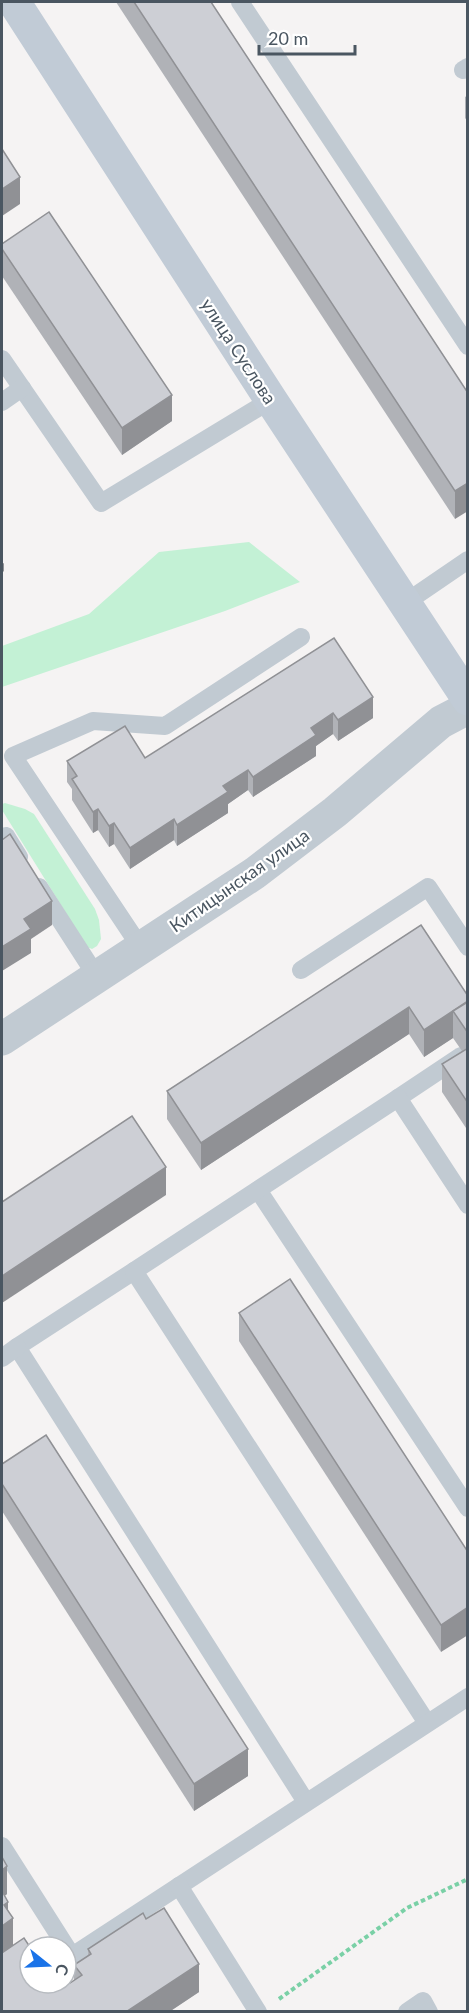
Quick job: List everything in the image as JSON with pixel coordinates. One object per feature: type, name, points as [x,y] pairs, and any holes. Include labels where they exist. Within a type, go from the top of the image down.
[{"type":"street","name":"улица Суслова","points":[[14,2],[271,400],[468,699]]},
{"type":"street","name":"Китицынская улица","points":[[2,1040],[255,873],[335,812],[441,722],[468,708]]},
{"type":"lane","points":[[240,2],[468,346]]},
{"type":"lane","points":[[2,359],[101,503],[271,400]]},
{"type":"lane","points":[[2,402],[22,388]]},
{"type":"lane","points":[[405,603],[468,560]]},
{"type":"lane","points":[[141,948],[13,756],[93,721],[165,726],[301,637]]},
{"type":"lane","points":[[2,839],[6,836],[97,976]]},
{"type":"lane","points":[[301,970],[428,887],[468,947]]},
{"type":"lane","points":[[2,1358],[464,1054]]},
{"type":"lane","points":[[398,1098],[468,1205]]},
{"type":"lane","points":[[258,1190],[468,1508]]},
{"type":"lane","points":[[134,1271],[427,1723]]},
{"type":"lane","points":[[17,1347],[306,1802]]},
{"type":"lane","points":[[2,1846],[72,1956],[468,1697]]},
{"type":"lane","points":[[179,1886],[265,2008]]},
{"type":"lane","points":[[407,2012],[423,2001],[429,2012]]},
{"type":"path","points":[[265,2008],[407,1908],[468,1879]]},
{"type":"green space","points":[[249,542],[300,582],[225,611],[2,687],[2,646],[89,614],[159,552]]},
{"type":"green space","points":[[5,803],[34,814],[95,909],[101,939],[97,946],[92,949],[87,947],[2,810],[2,804]]},
{"type":"building","points":[[134,2],[211,2],[468,393],[468,483],[455,491]]},
{"type":"building","points":[[2,149],[20,177],[2,189]]},
{"type":"building","points":[[49,212],[172,395],[122,428],[2,249],[2,244]]},
{"type":"building","points":[[334,638],[373,697],[338,720],[333,713],[311,728],[316,735],[253,777],[248,770],[223,786],[228,792],[177,825],[174,819],[130,848],[114,823],[109,826],[98,809],[93,812],[72,779],[77,776],[67,761],[125,726],[145,758]]},
{"type":"building","points":[[10,834],[52,901],[24,919],[31,929],[2,947],[2,840]]},
{"type":"building","points":[[421,925],[468,996],[468,1001],[424,1030],[409,1007],[201,1143],[167,1091]]},
{"type":"building","points":[[468,1004],[468,1033],[453,1011]]},
{"type":"building","points":[[468,1048],[468,1103],[442,1064]]},
{"type":"building","points":[[132,1116],[166,1167],[2,1276],[2,1202]]},
{"type":"building","points":[[290,1279],[468,1552],[468,1607],[441,1625],[239,1313]]},
{"type":"building","points":[[46,1435],[248,1749],[194,1784],[2,1484],[2,1464]]},
{"type":"building","points":[[2,1857],[7,1866],[2,1870]]},
{"type":"building","points":[[2,1891],[8,1902],[4,1905],[13,1918],[2,1926]]},
{"type":"building","points":[[164,1908],[199,1964],[126,2012],[2,2012],[2,1953],[18,1942],[18,1995],[78,1995],[78,1978],[82,1975],[78,1970],[78,1962],[91,1954],[88,1949],[143,1913],[146,1919]]}]
